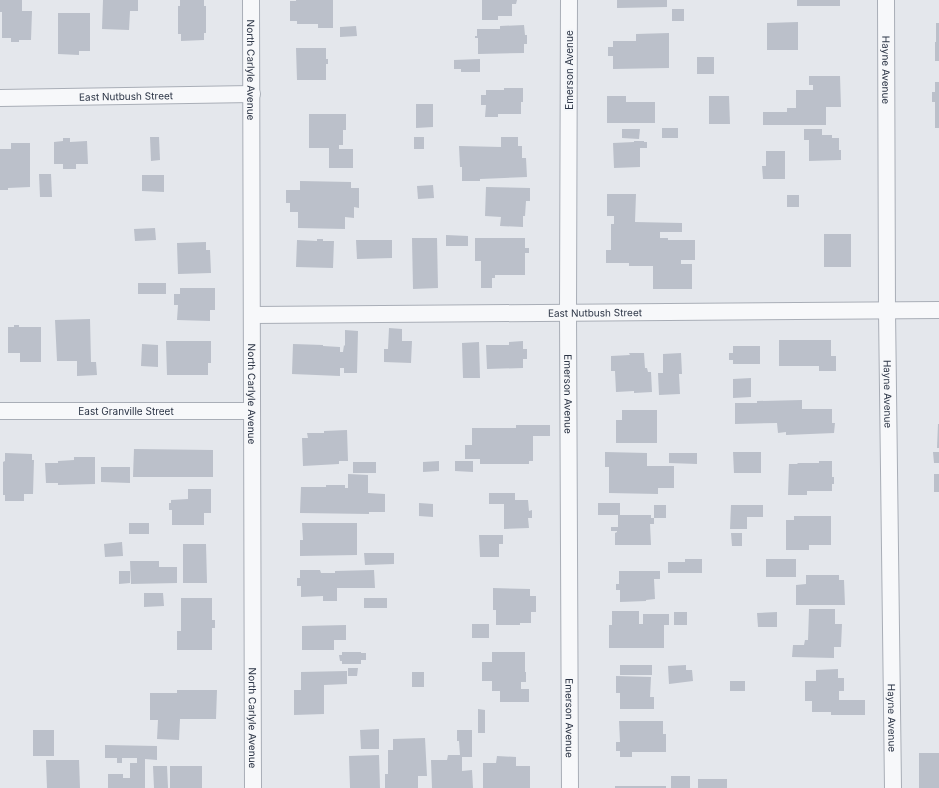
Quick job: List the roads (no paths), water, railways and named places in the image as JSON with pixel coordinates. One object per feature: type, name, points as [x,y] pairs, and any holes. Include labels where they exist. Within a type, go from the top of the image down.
[{"type":"street","name":"North Carlyle Avenue","points":[[252,0],[253,788]]},
{"type":"street","name":"Emerson Avenue","points":[[569,0],[568,312],[570,788]]},
{"type":"street","name":"Hayne Avenue","points":[[886,0],[887,311],[893,788]]},
{"type":"street","name":"East Nutbush Street","points":[[0,98],[252,94]]},
{"type":"street","name":"East Nutbush Street","points":[[252,314],[939,310]]},
{"type":"street","name":"East Granville Street","points":[[0,412],[252,411]]}]
